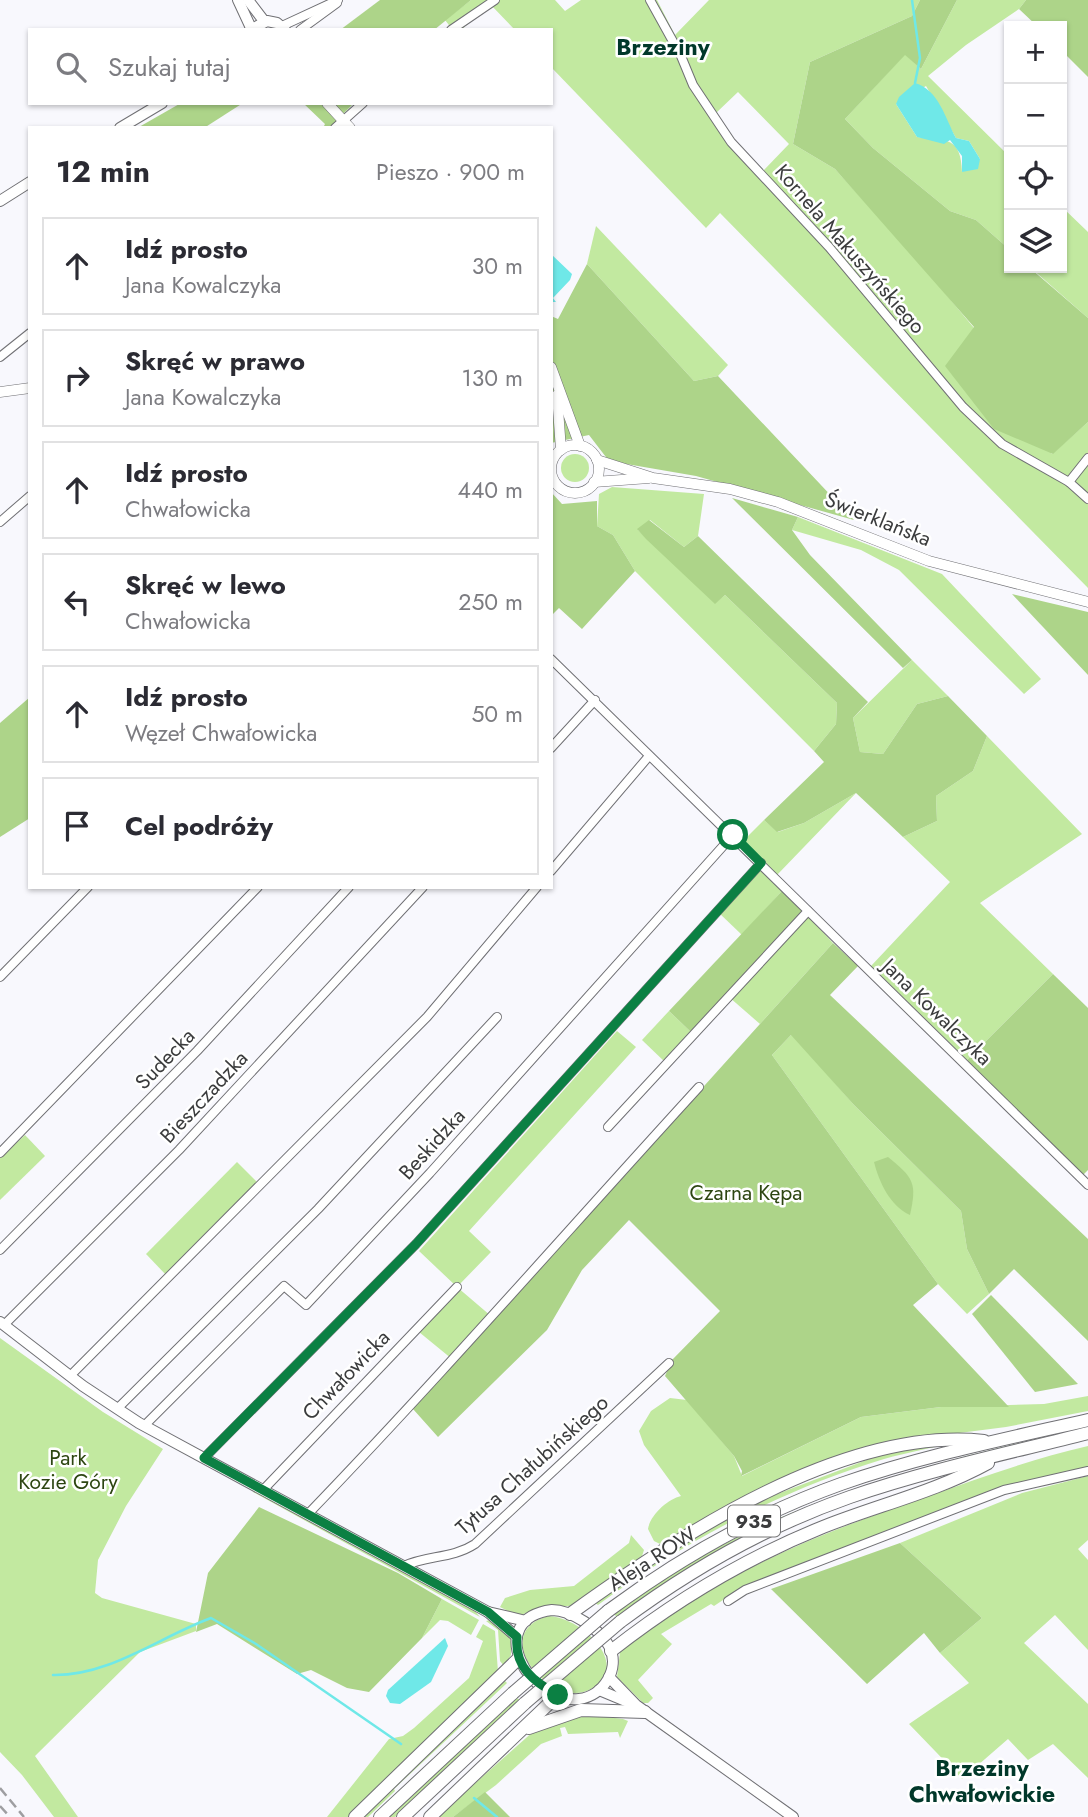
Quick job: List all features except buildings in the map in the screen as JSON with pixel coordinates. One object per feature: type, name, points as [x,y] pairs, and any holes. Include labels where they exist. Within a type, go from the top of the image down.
[{"type":"main road","points":[[238,0],[251,28]]},
{"type":"main road","points":[[248,0],[264,21],[283,28]]},
{"type":"main road","points":[[253,28],[264,21]]},
{"type":"main road","points":[[123,126],[159,105]]},
{"type":"main road","points":[[0,201],[28,183]]},
{"type":"main road","points":[[2,1324],[69,1376],[144,1426],[488,1612],[517,1637]]},
{"type":"main road","name":"Aleja ROW","points":[[380,1817],[513,1693],[608,1611],[688,1556],[793,1503],[886,1470],[1088,1420]]},
{"type":"main road","name":"Aleja ROW","points":[[403,1817],[525,1703],[620,1622],[702,1566],[801,1516],[899,1482],[1088,1433]]},
{"type":"main road","points":[[570,1614],[684,1536],[794,1481],[906,1443],[954,1438],[995,1442]]},
{"type":"main road","points":[[611,1651],[676,1603],[762,1554],[837,1521],[958,1480],[1003,1455]]},
{"type":"main road","points":[[546,1611],[570,1614],[600,1635],[611,1651],[609,1677],[599,1690],[582,1698],[558,1695],[533,1678],[518,1659],[517,1637],[526,1621],[546,1611]]},
{"type":"main road","points":[[488,1612],[526,1621]]},
{"type":"main road","points":[[355,1817],[518,1659]]},
{"type":"main road","points":[[609,1677],[640,1709]]},
{"type":"main road","points":[[599,1690],[640,1709],[793,1817]]},
{"type":"main road","points":[[430,1817],[558,1695]]},
{"type":"main road","points":[[519,1732],[550,1718],[581,1710],[640,1709]]},
{"type":"street","points":[[283,28],[340,0]]},
{"type":"street","points":[[303,28],[340,0]]},
{"type":"street","points":[[454,28],[495,0]]},
{"type":"street","name":"Kornela Makuszyńskiego","points":[[650,0],[681,56],[693,85],[744,157],[828,247],[991,436],[1069,481],[1088,499]]},
{"type":"street","points":[[329,105],[347,124],[361,105]]},
{"type":"street","points":[[0,357],[28,335]]},
{"type":"street","points":[[553,375],[580,446],[592,452],[597,460],[598,472],[594,482],[583,491],[568,491],[556,483],[553,476]]},
{"type":"street","points":[[0,392],[28,388]]},
{"type":"street","points":[[557,388],[556,454],[580,446]]},
{"type":"street","points":[[1069,481],[1088,458]]},
{"type":"street","name":"Świerklańska","points":[[597,460],[653,478],[770,499],[830,520],[929,561],[1088,602]]},
{"type":"street","name":"Świerklańska","points":[[594,482],[653,478]]},
{"type":"street","points":[[0,522],[28,498]]},
{"type":"street","name":"Jana Kowalczyka","points":[[553,663],[733,835],[1088,1185]]},
{"type":"street","points":[[553,746],[595,701]]},
{"type":"street","points":[[553,869],[649,756]]},
{"type":"street","name":"Beskidzka","points":[[144,1426],[284,1286],[306,1306],[733,835]]},
{"type":"street","name":"Chwałowicka","points":[[204,1458],[374,1289],[490,1159],[547,1102],[761,863]]},
{"type":"street","points":[[0,977],[86,889]]},
{"type":"street","points":[[0,1153],[256,889]]},
{"type":"street","name":"Sudecka","points":[[0,1250],[197,1051],[347,889]]},
{"type":"street","name":"Bieszczadzka","points":[[2,1324],[178,1150],[421,889]]},
{"type":"street","points":[[69,1376],[428,1017],[535,889]]},
{"type":"street","points":[[608,1128],[808,911]]},
{"type":"street","points":[[117,1409],[318,1209],[497,1017]]},
{"type":"street","points":[[308,1514],[435,1382],[500,1304],[699,1087]]},
{"type":"street","name":"Chwałowicka","points":[[263,1489],[457,1287]]},
{"type":"street","name":"Tytusa Chałubińskiego","points":[[404,1566],[417,1559],[448,1556],[475,1545],[669,1363]]},
{"type":"street","points":[[728,1601],[745,1590],[985,1497],[1088,1471]]},
{"type":"green space","points":[[380,0],[471,0],[436,28],[343,28]]},
{"type":"green space","points":[[471,0],[555,0],[565,11],[581,0],[657,0],[675,35],[709,0],[920,0],[912,16],[810,62],[793,144],[835,169],[919,262],[974,328],[1052,454],[1088,422],[1088,588],[720,213],[706,228],[553,69],[553,28],[513,28],[490,4],[463,28],[451,28],[445,20]],"holes":[[[738,92],[789,144],[763,171],[732,139],[716,113]]]},
{"type":"green space","points":[[920,0],[957,0],[921,69],[905,55],[845,119],[873,148],[950,211],[976,220],[1004,245],[1004,273],[1036,273],[1088,318],[1088,422],[1053,454],[994,429],[945,366],[974,327],[835,169],[793,144],[810,62],[912,16]]},
{"type":"green space","points":[[957,0],[1026,0],[1019,9],[966,45],[928,76],[1004,151],[1004,245],[976,220],[950,211],[873,148],[845,119],[905,54],[921,69]],"holes":[[[926,86],[956,138],[969,141],[980,159],[962,172],[959,152],[955,146],[944,140],[917,137],[896,104]]]},
{"type":"green space","points":[[1026,0],[1088,0],[1088,77],[1067,56],[1067,21],[1032,21],[1019,9]]},
{"type":"green space","points":[[178,105],[240,105],[207,126],[141,126]]},
{"type":"green space","points":[[305,105],[352,105],[339,118],[347,126],[324,126]]},
{"type":"green space","points":[[1067,212],[1088,232],[1088,318],[1037,273],[1067,273]]},
{"type":"green space","points":[[596,226],[728,365],[718,376],[694,381],[587,264]]},
{"type":"green space","points":[[587,264],[694,381],[718,376],[854,520],[696,476],[609,461],[589,435],[553,443],[553,317],[558,319]]},
{"type":"green space","points":[[575,454],[585,458],[589,468],[585,478],[575,482],[565,478],[561,468],[565,458]]},
{"type":"green space","points":[[612,487],[704,494],[698,536],[684,547],[650,520],[638,530],[715,603],[725,595],[837,703],[836,724],[814,751],[635,571],[613,535],[597,526],[599,494]]},
{"type":"green space","points":[[553,494],[562,504],[597,501],[597,526],[613,535],[635,571],[582,629],[559,608],[553,614]]},
{"type":"green space","points":[[732,498],[798,517],[792,530],[810,555],[912,660],[903,668]]},
{"type":"green space","points":[[798,517],[942,574],[1041,679],[1024,694],[899,570],[861,550],[792,530]]},
{"type":"green space","points":[[649,520],[684,547],[698,536],[868,702],[853,718],[860,752],[883,754],[917,704],[948,696],[987,736],[973,771],[936,796],[937,821],[903,837],[856,793],[804,823],[777,832],[764,820],[824,762],[814,751],[836,724],[837,703],[725,595],[715,604],[646,539],[637,529]]},
{"type":"green space","points":[[1012,594],[1088,612],[1088,675]]},
{"type":"green space","points":[[912,660],[948,696],[917,704],[883,754],[860,752],[853,718]]},
{"type":"green space","points":[[28,699],[28,819],[0,837],[0,723]]},
{"type":"green space","points":[[987,736],[1082,834],[980,903],[1053,974],[967,1060],[871,966],[950,882],[903,837],[937,821],[936,796],[973,771]]},
{"type":"green space","points":[[856,793],[777,875],[744,840],[764,820],[778,832],[804,823]]},
{"type":"green space","points":[[757,867],[782,891],[742,935],[717,911]]},
{"type":"green space","points":[[782,891],[806,914],[694,1035],[669,1011]]},
{"type":"green space","points":[[806,914],[833,943],[760,1024],[729,997]]},
{"type":"green space","name":"Czarna Kępa","points":[[833,943],[858,966],[830,995],[1088,1239],[1088,1341],[1014,1269],[989,1294],[967,1249],[961,1211],[854,1105],[791,1035],[772,1055],[938,1284],[913,1305],[1009,1407],[941,1407],[861,1417],[741,1476],[742,1471],[734,1456],[665,1376],[672,1360],[720,1311],[629,1220],[582,1270],[547,1330],[438,1437],[413,1409]]},
{"type":"green space","points":[[1053,974],[1088,1008],[1088,1170],[1083,1175],[967,1060]]},
{"type":"green space","points":[[669,1011],[694,1035],[667,1064],[642,1040]]},
{"type":"green space","points":[[617,1031],[636,1047],[469,1231],[491,1252],[457,1287],[419,1251]]},
{"type":"green space","points":[[792,1034],[854,1105],[961,1211],[967,1249],[989,1294],[967,1314],[938,1284],[772,1055]]},
{"type":"green space","points":[[25,1135],[45,1156],[0,1200],[0,1158]]},
{"type":"green space","points":[[888,1157],[903,1170],[911,1182],[913,1195],[910,1215],[891,1200],[879,1177],[874,1162]]},
{"type":"green space","points":[[237,1162],[259,1184],[167,1276],[146,1254]]},
{"type":"green space","points":[[457,1287],[491,1316],[452,1359],[419,1332]]},
{"type":"green space","points":[[991,1295],[1078,1384],[1035,1392],[972,1314]]},
{"type":"green space","name":"Park Kozie Góry","points":[[0,1338],[103,1412],[163,1449],[126,1506],[98,1560],[95,1593],[102,1598],[196,1624],[196,1631],[140,1652],[35,1756],[78,1817],[54,1817],[22,1775],[0,1752]]},
{"type":"green space","points":[[1088,1396],[1088,1411],[1006,1427],[889,1442],[701,1521],[660,1544],[654,1541],[648,1529],[660,1508],[681,1496],[644,1445],[639,1431],[651,1411],[670,1398],[687,1400],[734,1456],[742,1476],[861,1417],[941,1407],[1044,1404]]},
{"type":"green space","points":[[1088,1427],[1088,1430],[878,1482],[669,1580],[617,1617],[614,1614],[668,1576],[724,1544],[781,1517],[840,1494],[900,1475],[962,1457]]},
{"type":"green space","points":[[955,1442],[884,1459],[770,1502],[699,1539],[598,1605],[594,1602],[675,1546],[764,1499],[885,1453]]},
{"type":"green space","points":[[1088,1446],[1088,1468],[1018,1484],[732,1594],[714,1606],[711,1604],[661,1634],[672,1644],[638,1680],[653,1698],[648,1703],[643,1703],[617,1677],[620,1652],[693,1600],[766,1560],[883,1512],[1006,1469]]},
{"type":"green space","points":[[1088,1476],[1088,1540],[1078,1549],[1088,1560],[1088,1650],[1055,1615],[1024,1643],[1088,1704],[1088,1778],[1053,1744],[1028,1760],[1008,1739],[962,1779],[909,1724],[969,1683],[940,1653],[982,1618],[900,1543],[1022,1493]]},
{"type":"green space","points":[[254,1490],[475,1611],[480,1617],[253,1492]]},
{"type":"green space","points":[[259,1507],[398,1573],[442,1599],[422,1638],[369,1692],[347,1688],[311,1670],[297,1674],[217,1624],[196,1632],[208,1573]]},
{"type":"green space","points":[[631,1535],[644,1550],[642,1556],[573,1606],[545,1606],[518,1616],[500,1607],[505,1598],[530,1590],[574,1586],[629,1543]]},
{"type":"green space","points":[[900,1543],[982,1618],[940,1653],[924,1633],[867,1684],[771,1589]]},
{"type":"green space","points":[[442,1599],[479,1620],[471,1635],[448,1621],[440,1620],[422,1638]]},
{"type":"green space","points":[[549,1616],[575,1625],[588,1634],[605,1657],[607,1669],[602,1680],[589,1690],[574,1693],[557,1689],[531,1666],[524,1651],[523,1637],[531,1625]]},
{"type":"green space","points":[[490,1620],[511,1638],[511,1655],[504,1666],[500,1661],[498,1630],[486,1621]]},
{"type":"green space","points":[[483,1624],[495,1631],[498,1672],[349,1817],[327,1817],[389,1739],[403,1736],[414,1728],[469,1678],[483,1641],[476,1637]]},
{"type":"green space","points":[[503,1679],[507,1683],[394,1789],[368,1817],[360,1817]]},
{"type":"green space","points":[[517,1698],[520,1700],[395,1817],[389,1817]]},
{"type":"green space","points":[[591,1715],[628,1721],[620,1738],[618,1732],[568,1734],[565,1727],[560,1728],[562,1736],[541,1744],[496,1785],[453,1817],[437,1817],[535,1730]]},
{"type":"green space","points":[[485,1792],[510,1817],[453,1817]]},
{"type":"water","points":[[915,83],[936,98],[956,138],[969,141],[980,159],[978,169],[962,172],[962,156],[950,140],[944,144],[917,137],[896,104],[899,97]]},
{"type":"water","points":[[553,256],[572,274],[570,280],[553,298]]},
{"type":"water","points":[[445,1638],[448,1646],[431,1682],[400,1704],[390,1703],[386,1696],[388,1690]]},
{"type":"waterway","points":[[912,0],[920,58],[915,83]]},
{"type":"waterway","points":[[53,1675],[74,1674],[114,1662],[211,1618],[256,1644],[401,1744]]},
{"type":"waterway","points":[[474,1798],[497,1817]]},
{"type":"railway","points":[[0,1788],[24,1817]]},
{"type":"railway","points":[[0,1806],[10,1817]]},
{"type":"district","name":"Brzeziny","points":[[663,47]]},
{"type":"district","name":"Brzeziny Chwałowickie","points":[[982,1781]]},
{"type":"route","points":[[558,1695],[523,1669],[516,1655],[517,1637],[488,1612],[204,1458],[374,1289],[526,1120],[547,1102],[761,863],[733,835]]}]
